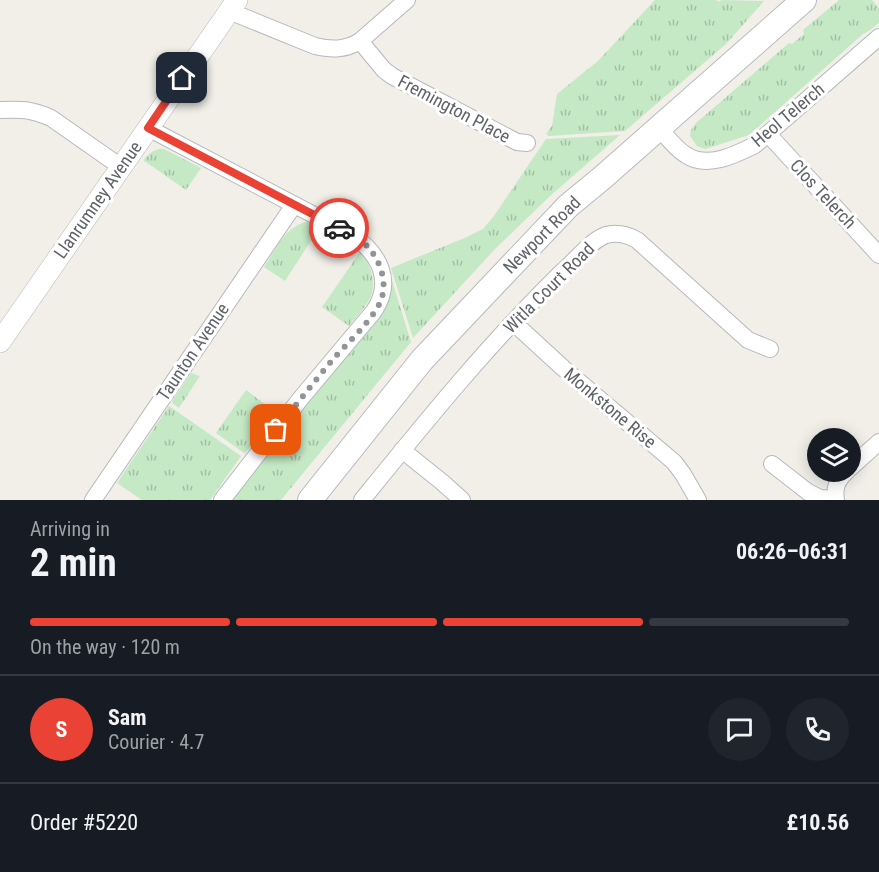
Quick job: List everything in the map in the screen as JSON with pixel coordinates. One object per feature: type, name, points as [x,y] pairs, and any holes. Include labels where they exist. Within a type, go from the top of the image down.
[{"type":"main road","name":"Newport Road","points":[[310,500],[422,360],[568,206],[804,0]]},
{"type":"street","points":[[233,5],[302,42],[321,48],[340,49],[360,41],[407,0]]},
{"type":"street","name":"Llanrumney Avenue","points":[[0,342],[233,5]]},
{"type":"street","name":"Heol Telerch","points":[[659,128],[685,155],[699,161],[708,162],[746,150],[768,134],[879,37]]},
{"type":"street","name":"Fremington Place","points":[[360,41],[384,70],[392,76],[517,142],[527,143]]},
{"type":"street","points":[[0,110],[26,109],[51,118],[121,167]]},
{"type":"street","points":[[148,128],[352,235],[365,243],[372,251],[381,269],[383,292],[380,302],[365,324],[301,398],[222,500]]},
{"type":"street","name":"Clos Telerch","points":[[768,134],[879,255]]},
{"type":"street","name":"Taunton Avenue","points":[[93,500],[294,205]]},
{"type":"street","name":"Witla Court Road","points":[[362,500],[479,360],[553,282],[595,241],[606,235],[618,234],[637,240],[748,340],[770,349]]},
{"type":"street","name":"Monkstone Rise","points":[[514,323],[563,368],[674,462],[698,500]]},
{"type":"street","points":[[861,458],[879,442]]},
{"type":"street","points":[[402,450],[462,500]]},
{"type":"street","points":[[772,464],[808,492],[820,498],[836,500],[837,482]]},
{"type":"green space","points":[[655,0],[764,1],[726,44],[625,131],[549,136],[546,134],[552,126],[557,94],[598,61]]},
{"type":"green space","points":[[839,0],[872,0],[879,8],[879,23],[863,34],[749,135],[705,149],[697,146],[690,136],[696,123],[789,43],[792,44],[804,34],[803,30]]},
{"type":"green space","points":[[620,135],[549,197],[496,248],[413,338],[391,268],[483,229],[546,139]]},
{"type":"green space","points":[[159,149],[164,149],[201,168],[186,190],[143,160]]},
{"type":"green space","points":[[307,222],[319,228],[285,281],[264,267],[287,233]]},
{"type":"green space","points":[[360,252],[370,268],[373,286],[368,301],[349,326],[322,307]]},
{"type":"green space","points":[[389,271],[411,342],[281,500],[230,500],[260,458],[371,325]]},
{"type":"green space","points":[[191,373],[200,376],[179,408],[172,401]]},
{"type":"green space","points":[[246,390],[277,413],[244,453],[216,433]]},
{"type":"green space","points":[[169,406],[241,456],[210,500],[142,500],[117,483]]},
{"type":"way so far","points":[[276,430],[365,324],[380,302],[383,280],[378,261],[365,243],[339,228]]},
{"type":"route","points":[[182,78],[148,128],[339,228]]}]
